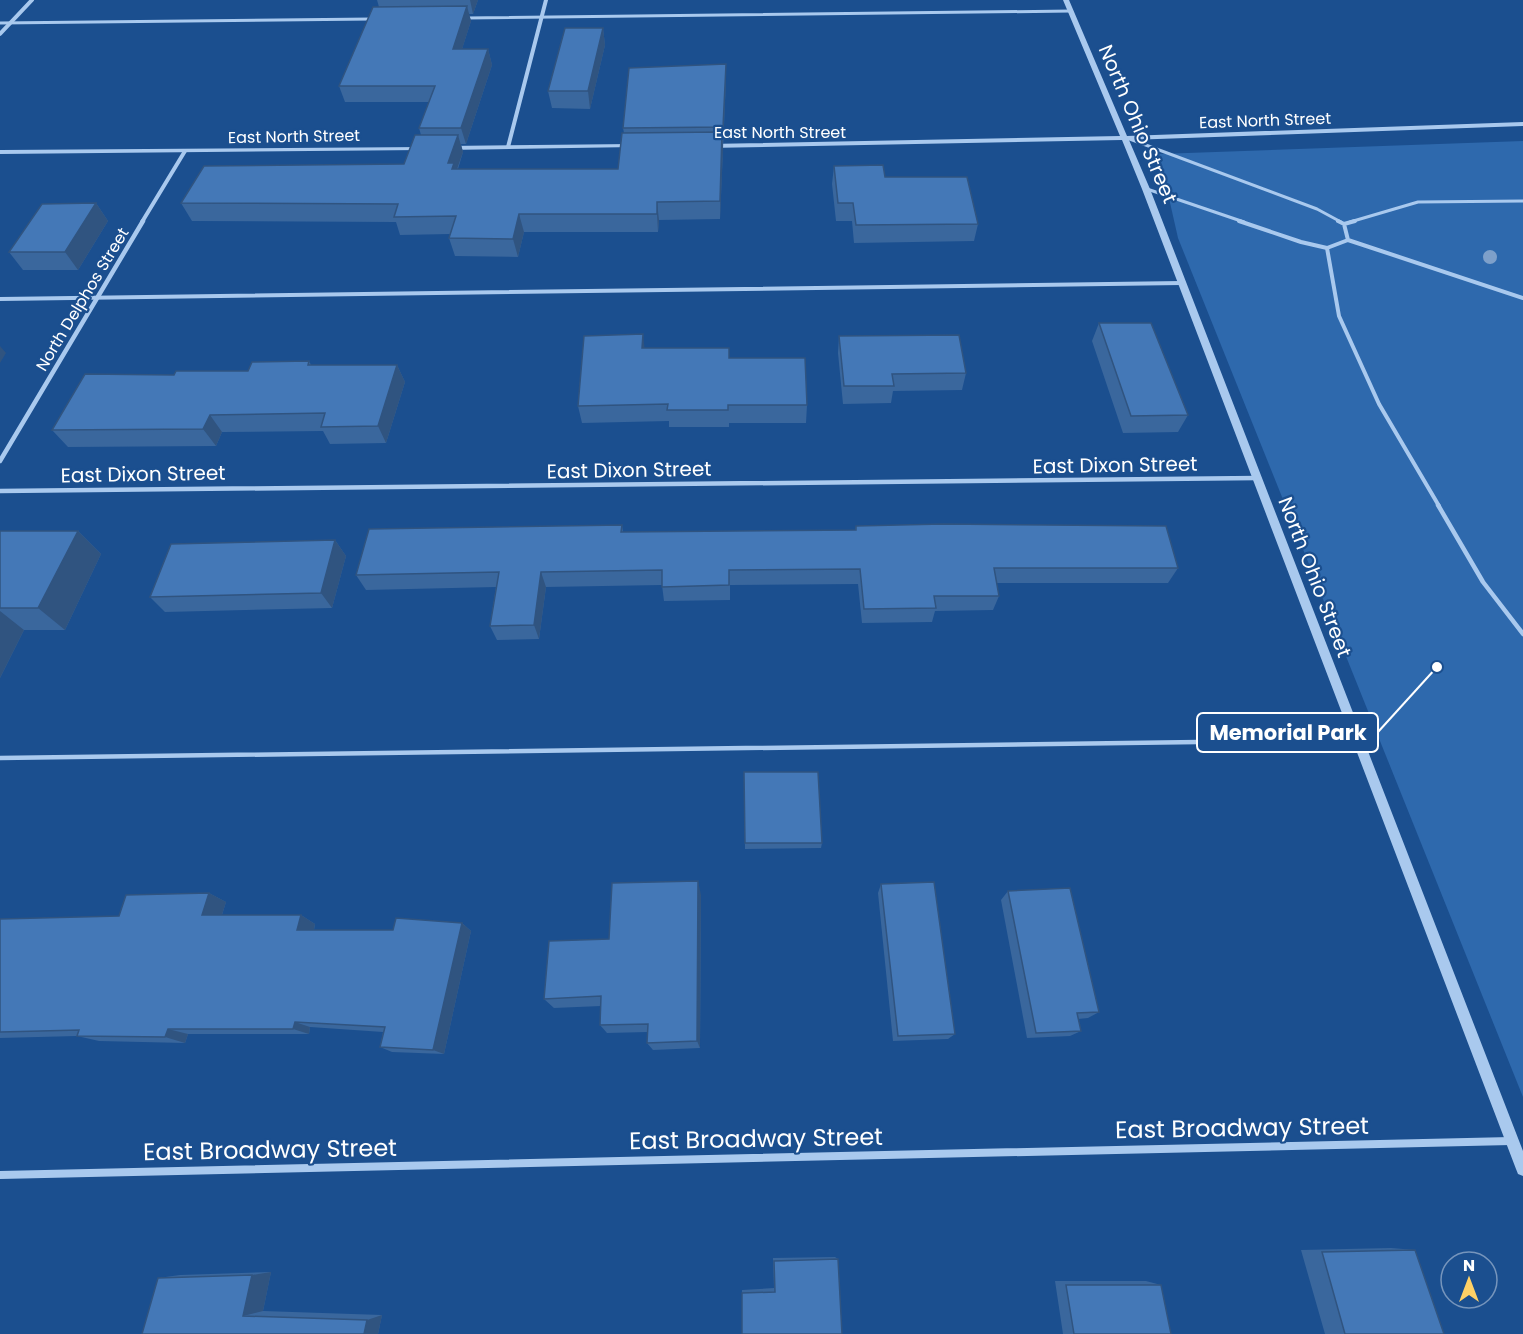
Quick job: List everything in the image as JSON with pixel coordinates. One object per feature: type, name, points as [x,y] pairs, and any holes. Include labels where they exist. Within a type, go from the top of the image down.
[{"type":"street","points":[[0,34],[32,0]]},
{"type":"street","points":[[508,147],[546,0]]},
{"type":"street","name":"North Ohio Street","points":[[1066,0],[1127,138],[1523,1169]]},
{"type":"street","name":"East North Street","points":[[696,146],[1127,138],[1523,124]]},
{"type":"street","name":"East North Street","points":[[0,152],[638,146]]},
{"type":"street","name":"North Delphos Street","points":[[0,461],[185,151]]},
{"type":"street","name":"East Dixon Street","points":[[0,491],[1258,478]]},
{"type":"street","name":"East Broadway Street","points":[[0,1176],[1512,1141]]},
{"type":"lane","points":[[458,18],[1071,11]]},
{"type":"lane","points":[[0,23],[376,19]]},
{"type":"lane","points":[[1127,138],[1317,209],[1344,224],[1418,202],[1523,201]]},
{"type":"lane","points":[[1146,189],[1301,242],[1327,248],[1348,240],[1523,298]]},
{"type":"lane","points":[[1344,224],[1348,240]]},
{"type":"lane","points":[[1327,248],[1339,316],[1378,404],[1483,582],[1523,634]]},
{"type":"lane","points":[[0,299],[1183,283]]},
{"type":"lane","points":[[0,758],[1359,740]]},
{"type":"shaded area","points":[[1523,141],[1523,1097],[1178,238],[1159,154]]},
{"type":"building","points":[[467,6],[453,49],[488,49],[461,128],[419,128],[435,86],[339,86],[373,7]]},
{"type":"building","points":[[565,28],[603,28],[588,91],[548,91]]},
{"type":"building","points":[[726,64],[723,127],[623,128],[629,68]]},
{"type":"building","points":[[722,132],[720,201],[657,202],[657,214],[519,214],[513,239],[449,238],[456,216],[394,217],[398,204],[181,203],[204,166],[404,164],[415,135],[458,135],[448,163],[454,163],[452,169],[618,169],[622,133]]},
{"type":"building","points":[[883,165],[885,177],[967,177],[978,224],[856,225],[853,203],[838,203],[834,166]]},
{"type":"building","points":[[96,203],[65,252],[9,252],[42,204]]},
{"type":"building","points":[[1099,323],[1151,323],[1188,415],[1131,416]]},
{"type":"building","points":[[643,334],[642,348],[729,348],[729,358],[805,358],[807,405],[728,405],[728,410],[667,410],[668,404],[578,406],[584,336]]},
{"type":"building","points":[[959,335],[966,373],[892,374],[894,386],[844,386],[839,336]]},
{"type":"building","points":[[309,361],[308,365],[397,365],[378,426],[321,427],[325,413],[210,415],[203,429],[52,430],[85,374],[174,375],[176,371],[248,371],[252,362]]},
{"type":"building","points":[[943,524],[1166,526],[1178,568],[994,568],[999,596],[934,596],[936,608],[864,609],[860,569],[729,570],[729,585],[662,587],[662,570],[541,572],[534,625],[490,626],[499,572],[356,575],[369,529],[622,525],[621,532],[856,530],[856,526]]},
{"type":"building","points":[[0,531],[78,531],[38,608],[0,608]]},
{"type":"building","points":[[335,540],[321,593],[150,597],[171,544]]},
{"type":"building","points":[[744,772],[818,772],[822,843],[745,843]]},
{"type":"building","points":[[698,881],[697,1041],[647,1043],[648,1024],[600,1025],[601,996],[544,999],[549,941],[609,939],[612,883]]},
{"type":"building","points":[[934,882],[955,1034],[898,1036],[881,884]]},
{"type":"building","points":[[1070,888],[1099,1012],[1077,1013],[1081,1031],[1036,1033],[1008,891]]},
{"type":"building","points":[[209,893],[202,915],[301,915],[297,930],[393,930],[396,918],[462,923],[433,1050],[380,1047],[385,1027],[295,1022],[293,1029],[168,1029],[165,1037],[77,1036],[79,1030],[0,1032],[0,919],[119,916],[126,895]]},
{"type":"building","points":[[1415,1250],[1444,1334],[1345,1334],[1322,1252]]},
{"type":"building","points":[[838,1259],[842,1334],[742,1334],[742,1293],[775,1292],[774,1261]]},
{"type":"building","points":[[252,1275],[243,1316],[367,1320],[364,1334],[142,1334],[158,1278]]},
{"type":"building","points":[[1066,1285],[1161,1285],[1171,1334],[1074,1334]]},
{"type":"place","name":"Memorial Park","points":[[1437,667]]}]
